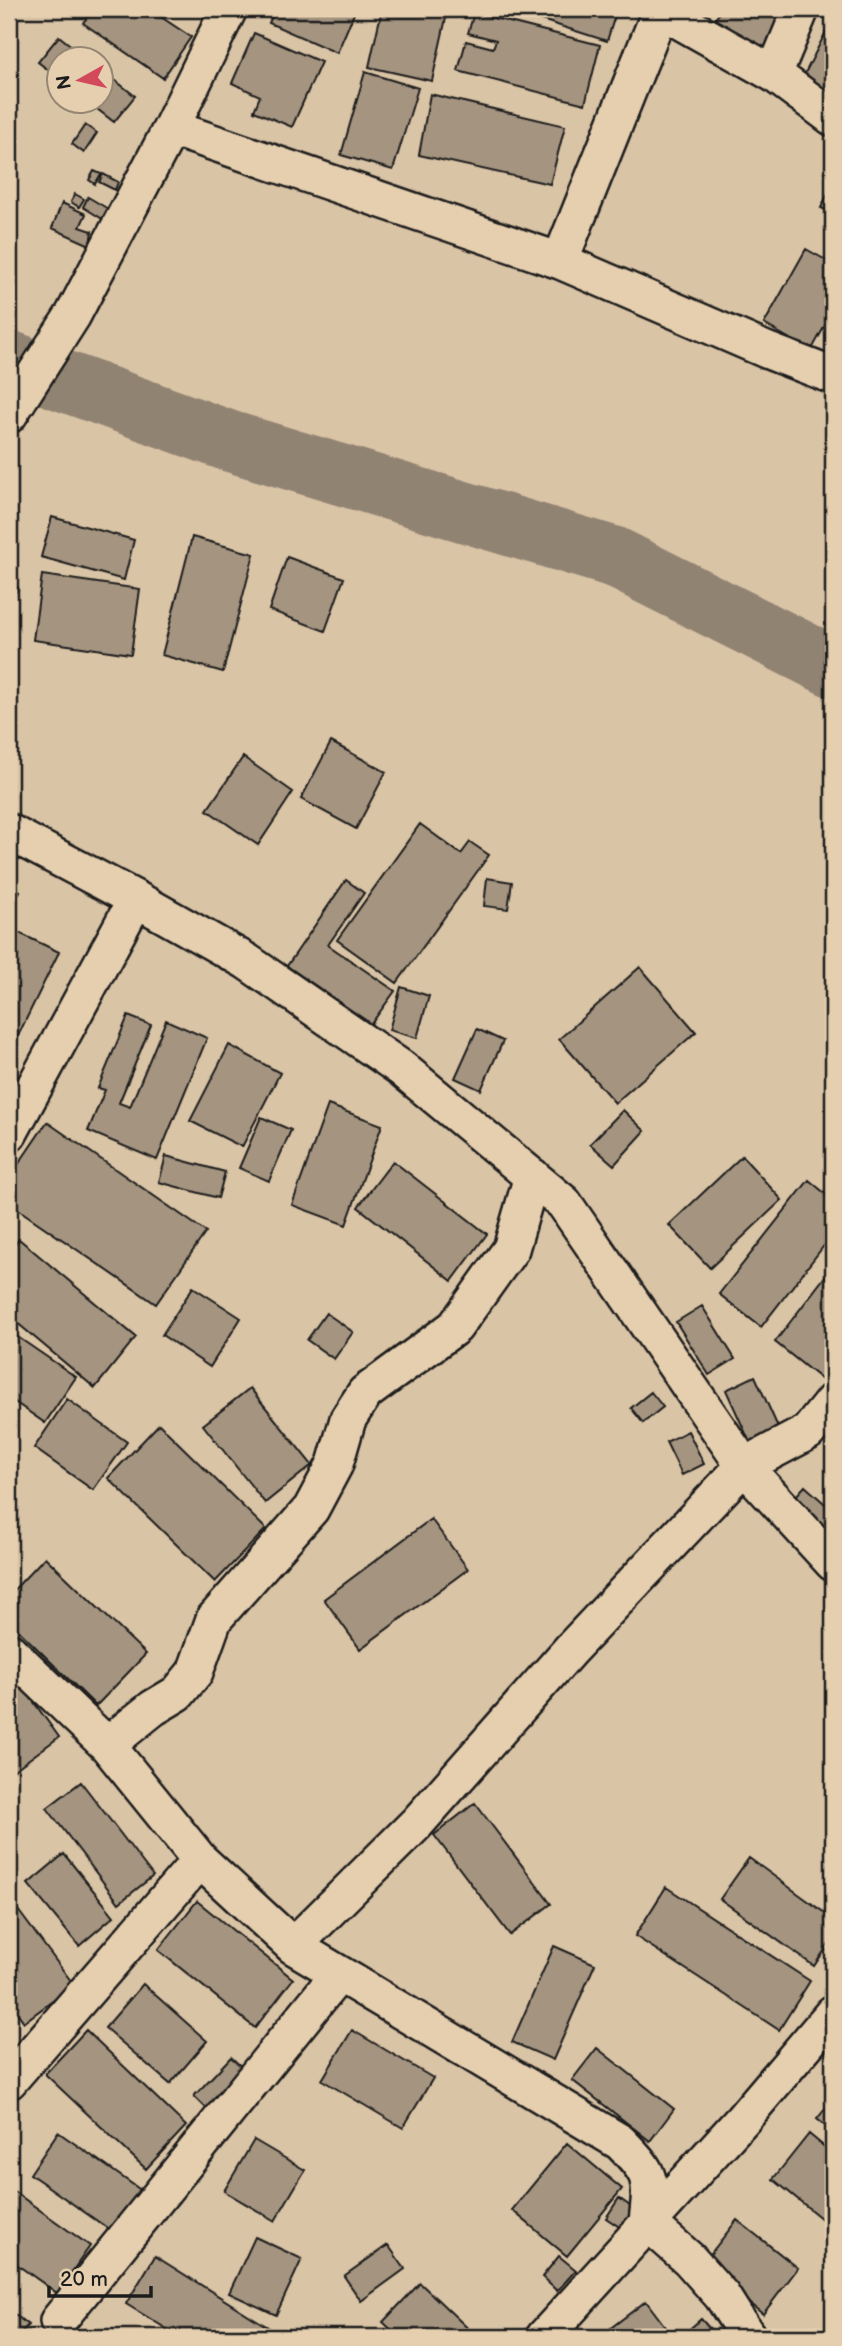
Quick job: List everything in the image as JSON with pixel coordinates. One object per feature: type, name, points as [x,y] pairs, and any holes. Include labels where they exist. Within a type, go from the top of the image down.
[{"type":"street","points":[[9,415],[73,315],[171,128],[229,9]]},
{"type":"street","points":[[560,261],[660,9],[774,74],[833,118]]},
{"type":"street","points":[[774,74],[801,9]]},
{"type":"street","points":[[171,128],[560,261],[833,376]]},
{"type":"street","points":[[9,832],[246,961],[401,1068],[564,1203],[744,1466],[833,1563]]},
{"type":"street","points":[[9,1134],[136,899]]},
{"type":"street","points":[[107,1745],[153,1708],[178,1693],[195,1672],[214,1619],[311,1509],[335,1464],[348,1419],[365,1392],[455,1327],[511,1249],[532,1175]]},
{"type":"street","points":[[293,1946],[417,1823],[570,1650],[744,1466],[820,1437],[833,1401]]},
{"type":"street","points":[[9,1651],[107,1745],[200,1860],[293,1946],[620,2142],[644,2165],[651,2186],[646,2222]]},
{"type":"street","points":[[9,2081],[200,1860]]},
{"type":"street","points":[[58,2321],[338,1975]]},
{"type":"street","points":[[544,2337],[646,2222],[742,2120],[833,2013]]},
{"type":"street","points":[[646,2222],[689,2259],[722,2296],[748,2337]]},
{"type":"building","points":[[93,9],[149,9],[191,37],[163,78],[83,23]]},
{"type":"building","points":[[275,9],[356,9],[337,53],[269,23]]},
{"type":"building","points":[[382,9],[448,9],[432,81],[369,67]]},
{"type":"building","points":[[507,9],[617,9],[607,41]]},
{"type":"building","points":[[721,9],[792,9],[768,54],[713,24]]},
{"type":"building","points":[[474,13],[600,45],[585,104],[458,71],[466,41],[493,48],[496,40],[468,33]]},
{"type":"building","points":[[833,18],[833,95],[802,79]]},
{"type":"building","points":[[254,33],[321,62],[292,127],[254,111],[260,96],[232,83]]},
{"type":"building","points":[[59,36],[72,46],[51,46]]},
{"type":"building","points":[[46,52],[46,68],[38,62]]},
{"type":"building","points":[[365,72],[418,88],[393,170],[341,155]]},
{"type":"building","points":[[116,81],[135,96],[114,122],[106,116],[116,116]]},
{"type":"building","points":[[430,94],[565,126],[550,184],[419,155]]},
{"type":"building","points":[[85,125],[97,133],[84,153],[72,144]]},
{"type":"building","points":[[94,171],[101,174],[95,184],[89,180]]},
{"type":"building","points":[[103,174],[118,182],[115,190],[99,182]]},
{"type":"building","points":[[833,183],[833,213],[821,208]]},
{"type":"building","points":[[75,194],[84,199],[79,207],[71,202]]},
{"type":"building","points":[[88,197],[115,213],[109,223],[83,207]]},
{"type":"building","points":[[62,203],[86,214],[80,227],[92,231],[90,245],[52,228]]},
{"type":"building","points":[[806,249],[833,264],[833,311],[811,351],[764,324]]},
{"type":"building","points":[[52,517],[134,540],[124,580],[41,557]]},
{"type":"building","points":[[192,537],[254,554],[223,672],[162,655]]},
{"type":"building","points":[[287,557],[344,578],[325,631],[269,610]]},
{"type":"building","points":[[42,575],[140,589],[131,654],[33,640]]},
{"type":"building","points":[[9,583],[18,588],[9,605]]},
{"type":"building","points":[[331,742],[386,772],[356,829],[301,799]]},
{"type":"building","points":[[243,757],[293,792],[258,845],[207,810]]},
{"type":"building","points":[[420,824],[461,854],[470,842],[489,855],[397,983],[337,940]]},
{"type":"building","points":[[487,878],[512,882],[508,909],[484,906]]},
{"type":"building","points":[[346,880],[364,893],[328,945],[395,991],[371,1024],[287,966]]},
{"type":"building","points":[[9,885],[20,891],[9,914]]},
{"type":"building","points":[[15,931],[59,952],[14,1044],[9,1041],[9,944]]},
{"type":"building","points":[[640,967],[696,1032],[615,1103],[559,1039]]},
{"type":"building","points":[[401,987],[429,996],[417,1038],[389,1030]]},
{"type":"building","points":[[128,1016],[151,1025],[119,1103],[130,1107],[166,1020],[207,1038],[157,1160],[88,1131],[105,1090],[98,1088]]},
{"type":"building","points":[[477,1029],[503,1041],[481,1090],[455,1078]]},
{"type":"building","points":[[229,1045],[280,1073],[242,1147],[190,1121]]},
{"type":"building","points":[[328,1105],[382,1125],[346,1225],[292,1205]]},
{"type":"building","points":[[623,1110],[645,1131],[614,1165],[590,1144]]},
{"type":"building","points":[[261,1117],[291,1130],[269,1181],[239,1168]]},
{"type":"building","points":[[47,1122],[206,1232],[156,1304],[9,1203],[9,1178]]},
{"type":"building","points":[[166,1156],[225,1172],[218,1198],[159,1182]]},
{"type":"building","points":[[742,1156],[782,1200],[710,1268],[669,1225]]},
{"type":"building","points":[[393,1161],[487,1234],[452,1281],[358,1207]]},
{"type":"building","points":[[809,1180],[833,1200],[833,1234],[761,1327],[719,1294]]},
{"type":"building","points":[[19,1239],[136,1337],[95,1388],[9,1316],[9,1251]]},
{"type":"building","points":[[833,1266],[833,1374],[826,1383],[775,1342]]},
{"type":"building","points":[[193,1287],[241,1318],[210,1367],[162,1335]]},
{"type":"building","points":[[702,1306],[735,1359],[709,1375],[676,1322]]},
{"type":"building","points":[[326,1313],[353,1332],[334,1359],[307,1340]]},
{"type":"building","points":[[9,1331],[76,1377],[45,1423],[9,1398]]},
{"type":"building","points":[[755,1376],[781,1434],[752,1447],[726,1390]]},
{"type":"building","points":[[250,1388],[312,1465],[265,1503],[203,1425]]},
{"type":"building","points":[[651,1392],[663,1407],[643,1423],[631,1408]]},
{"type":"building","points":[[67,1399],[127,1442],[93,1490],[34,1448]]},
{"type":"building","points":[[159,1424],[266,1529],[215,1582],[108,1478]]},
{"type":"building","points":[[688,1431],[704,1464],[682,1475],[666,1442]]},
{"type":"building","points":[[805,1486],[833,1511],[833,1543],[785,1508]]},
{"type":"building","points":[[431,1519],[468,1569],[360,1649],[324,1599]]},
{"type":"building","points":[[45,1557],[146,1654],[96,1706],[9,1621],[9,1595]]},
{"type":"building","points":[[9,1668],[59,1737],[10,1773],[9,1771]]},
{"type":"building","points":[[81,1782],[153,1876],[119,1903],[47,1808]]},
{"type":"building","points":[[475,1803],[551,1904],[510,1935],[434,1835]]},
{"type":"building","points":[[64,1854],[114,1916],[79,1946],[28,1884]]},
{"type":"building","points":[[749,1858],[833,1919],[833,1938],[814,1966],[720,1899]]},
{"type":"building","points":[[666,1887],[810,1981],[779,2030],[635,1936]]},
{"type":"building","points":[[9,1898],[74,1985],[24,2022],[9,2001]]},
{"type":"building","points":[[197,1901],[293,1979],[255,2028],[158,1950]]},
{"type":"building","points":[[554,1946],[595,1964],[553,2060],[512,2042]]},
{"type":"building","points":[[143,1984],[207,2041],[170,2084],[105,2028]]},
{"type":"building","points":[[86,2030],[186,2126],[146,2169],[45,2074]]},
{"type":"building","points":[[352,2030],[433,2078],[403,2128],[322,2080]]},
{"type":"building","points":[[597,2048],[674,2109],[650,2141],[572,2080]]},
{"type":"building","points":[[231,2057],[250,2075],[212,2114],[194,2096]]},
{"type":"building","points":[[833,2099],[833,2132],[817,2119]]},
{"type":"building","points":[[58,2132],[142,2191],[113,2232],[30,2174]]},
{"type":"building","points":[[809,2134],[833,2154],[833,2228],[773,2179]]},
{"type":"building","points":[[254,2140],[305,2170],[275,2221],[224,2191]]},
{"type":"building","points":[[567,2143],[622,2189],[567,2256],[512,2210]]},
{"type":"building","points":[[9,2188],[90,2246],[57,2293],[9,2259]]},
{"type":"building","points":[[619,2198],[634,2209],[621,2228],[606,2218]]},
{"type":"building","points":[[737,2220],[798,2268],[763,2314],[701,2266]]},
{"type":"building","points":[[255,2237],[302,2259],[276,2315],[229,2293]]},
{"type":"building","points":[[388,2245],[405,2269],[361,2301],[344,2276]]},
{"type":"building","points":[[155,2256],[271,2329],[266,2337],[180,2337],[126,2304]]},
{"type":"building","points":[[559,2256],[576,2270],[557,2291],[542,2277]]},
{"type":"building","points":[[420,2283],[477,2337],[399,2337],[383,2322]]},
{"type":"building","points":[[646,2301],[673,2337],[599,2337]]},
{"type":"building","points":[[9,2310],[28,2325],[18,2337],[9,2337]]},
{"type":"building","points":[[701,2319],[713,2332],[708,2337],[687,2337],[684,2334]]},
{"type":"waterway","points":[[9,361],[229,441],[614,557],[833,667]]}]
